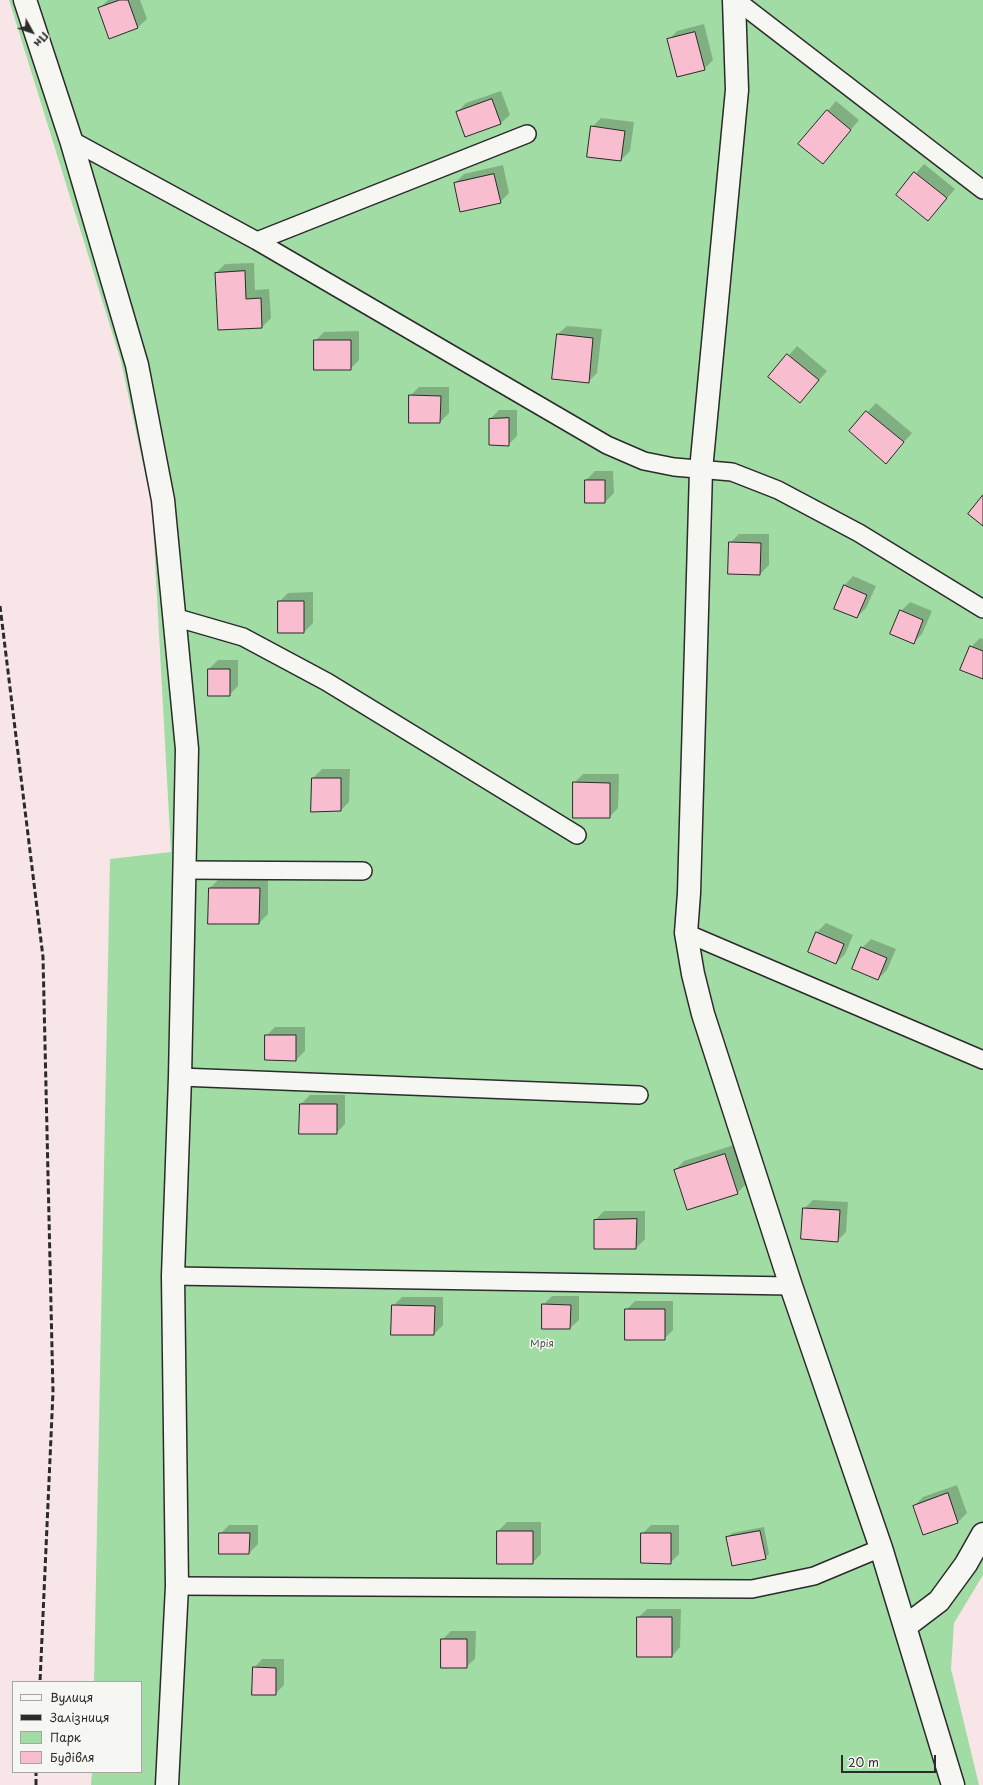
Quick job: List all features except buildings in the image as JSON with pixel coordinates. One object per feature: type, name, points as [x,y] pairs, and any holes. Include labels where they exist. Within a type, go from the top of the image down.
[{"type":"street","points":[[735,0],[737,90],[701,470],[689,893],[686,933],[693,974],[703,1014],[791,1286],[881,1548],[906,1626],[953,1785]]},
{"type":"street","points":[[29,1],[137,365],[163,500],[187,749],[180,1077],[173,1276],[177,1586],[167,1785]]},
{"type":"street","points":[[906,1626],[939,1601],[966,1564],[983,1534]]},
{"type":"lane","points":[[735,0],[983,190]]},
{"type":"lane","points":[[257,241],[527,134]]},
{"type":"lane","points":[[71,140],[257,241],[607,445],[644,461],[701,470],[732,472],[778,490],[859,534],[983,609]]},
{"type":"lane","points":[[174,617],[243,637],[264,648],[327,682],[578,835]]},
{"type":"lane","points":[[184,870],[363,871]]},
{"type":"lane","points":[[686,933],[983,1060]]},
{"type":"lane","points":[[180,1077],[639,1095]]},
{"type":"lane","points":[[173,1276],[791,1286]]},
{"type":"lane","points":[[177,1586],[752,1589],[814,1576],[881,1548]]},
{"type":"green space","name":"Мрія","points":[[9,0],[983,0],[983,1575],[954,1623],[951,1669],[979,1785],[91,1785],[92,1773],[142,1773],[142,1681],[94,1681],[110,859],[171,852],[152,506],[121,361]]},
{"type":"railway","points":[[0,606],[43,957],[53,1392],[40,1681]]},
{"type":"railway","points":[[36,1773],[36,1785]]}]
